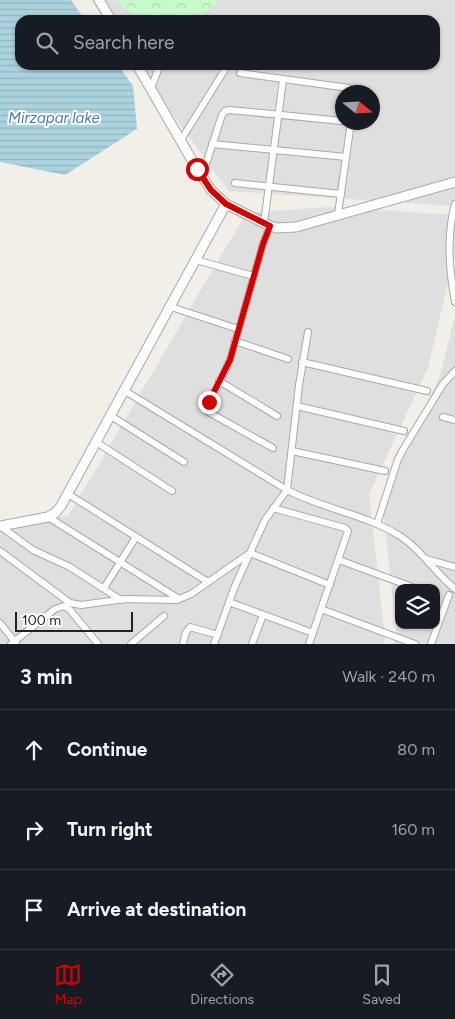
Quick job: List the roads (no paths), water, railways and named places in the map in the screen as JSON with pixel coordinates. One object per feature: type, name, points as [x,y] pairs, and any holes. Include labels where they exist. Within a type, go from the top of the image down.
[{"type":"street","points":[[99,0],[108,15]]},
{"type":"street","points":[[140,70],[211,190],[226,204],[277,228],[296,227],[453,183]]},
{"type":"street","points":[[151,88],[158,70]]},
{"type":"street","points":[[181,140],[224,70]]},
{"type":"street","points":[[240,73],[335,86]]},
{"type":"street","points":[[273,448],[207,409],[230,360],[267,224],[269,187],[283,80]]},
{"type":"street","points":[[200,172],[222,115],[226,111],[335,120]]},
{"type":"street","points":[[338,214],[350,130]]},
{"type":"street","points":[[212,144],[346,157]]},
{"type":"street","points":[[235,183],[341,194]]},
{"type":"street","points":[[0,526],[48,517],[61,506],[226,204]]},
{"type":"street","points":[[455,204],[450,227],[455,302]]},
{"type":"street","points":[[196,260],[253,276]]},
{"type":"street","points":[[171,307],[238,329]]},
{"type":"street","points":[[214,644],[229,602],[264,520],[287,490],[302,362],[308,332]]},
{"type":"street","points":[[235,342],[288,359]]},
{"type":"street","points":[[302,362],[427,391]]},
{"type":"street","points":[[377,524],[398,459],[443,384],[455,371]]},
{"type":"street","points":[[219,381],[277,416]]},
{"type":"street","points":[[125,391],[287,490],[299,496],[354,514],[400,535],[455,589]]},
{"type":"street","points":[[297,406],[404,431]]},
{"type":"street","points":[[111,416],[184,462]]},
{"type":"street","points":[[443,417],[455,420]]},
{"type":"street","points":[[96,442],[172,491]]},
{"type":"street","points":[[292,451],[385,471]]},
{"type":"street","points":[[68,494],[208,582]]},
{"type":"street","points":[[273,508],[347,530],[348,535],[309,644]]},
{"type":"street","points":[[48,517],[179,599]]},
{"type":"street","points":[[0,526],[33,550],[63,563],[121,600]]},
{"type":"street","points":[[104,588],[136,537]]},
{"type":"street","points":[[0,551],[70,603],[81,605],[121,600],[168,601],[179,599],[191,594],[250,553]]},
{"type":"street","points":[[250,553],[330,584]]},
{"type":"street","points":[[424,559],[455,567]]},
{"type":"street","points":[[339,560],[404,584]]},
{"type":"street","points":[[431,644],[449,595]]},
{"type":"street","points":[[229,602],[312,634]]},
{"type":"street","points":[[0,623],[14,643],[55,609],[64,606],[70,610],[98,644]]},
{"type":"street","points":[[321,609],[415,644]]},
{"type":"street","points":[[252,644],[263,615]]},
{"type":"street","points":[[131,644],[164,616]]},
{"type":"street","points":[[183,644],[186,632],[190,627],[218,635]]},
{"type":"water","name":"Mirzapar lake","points":[[0,0],[71,0],[82,15],[15,15],[15,70],[122,70],[133,86],[137,129],[65,175],[0,162]]}]
